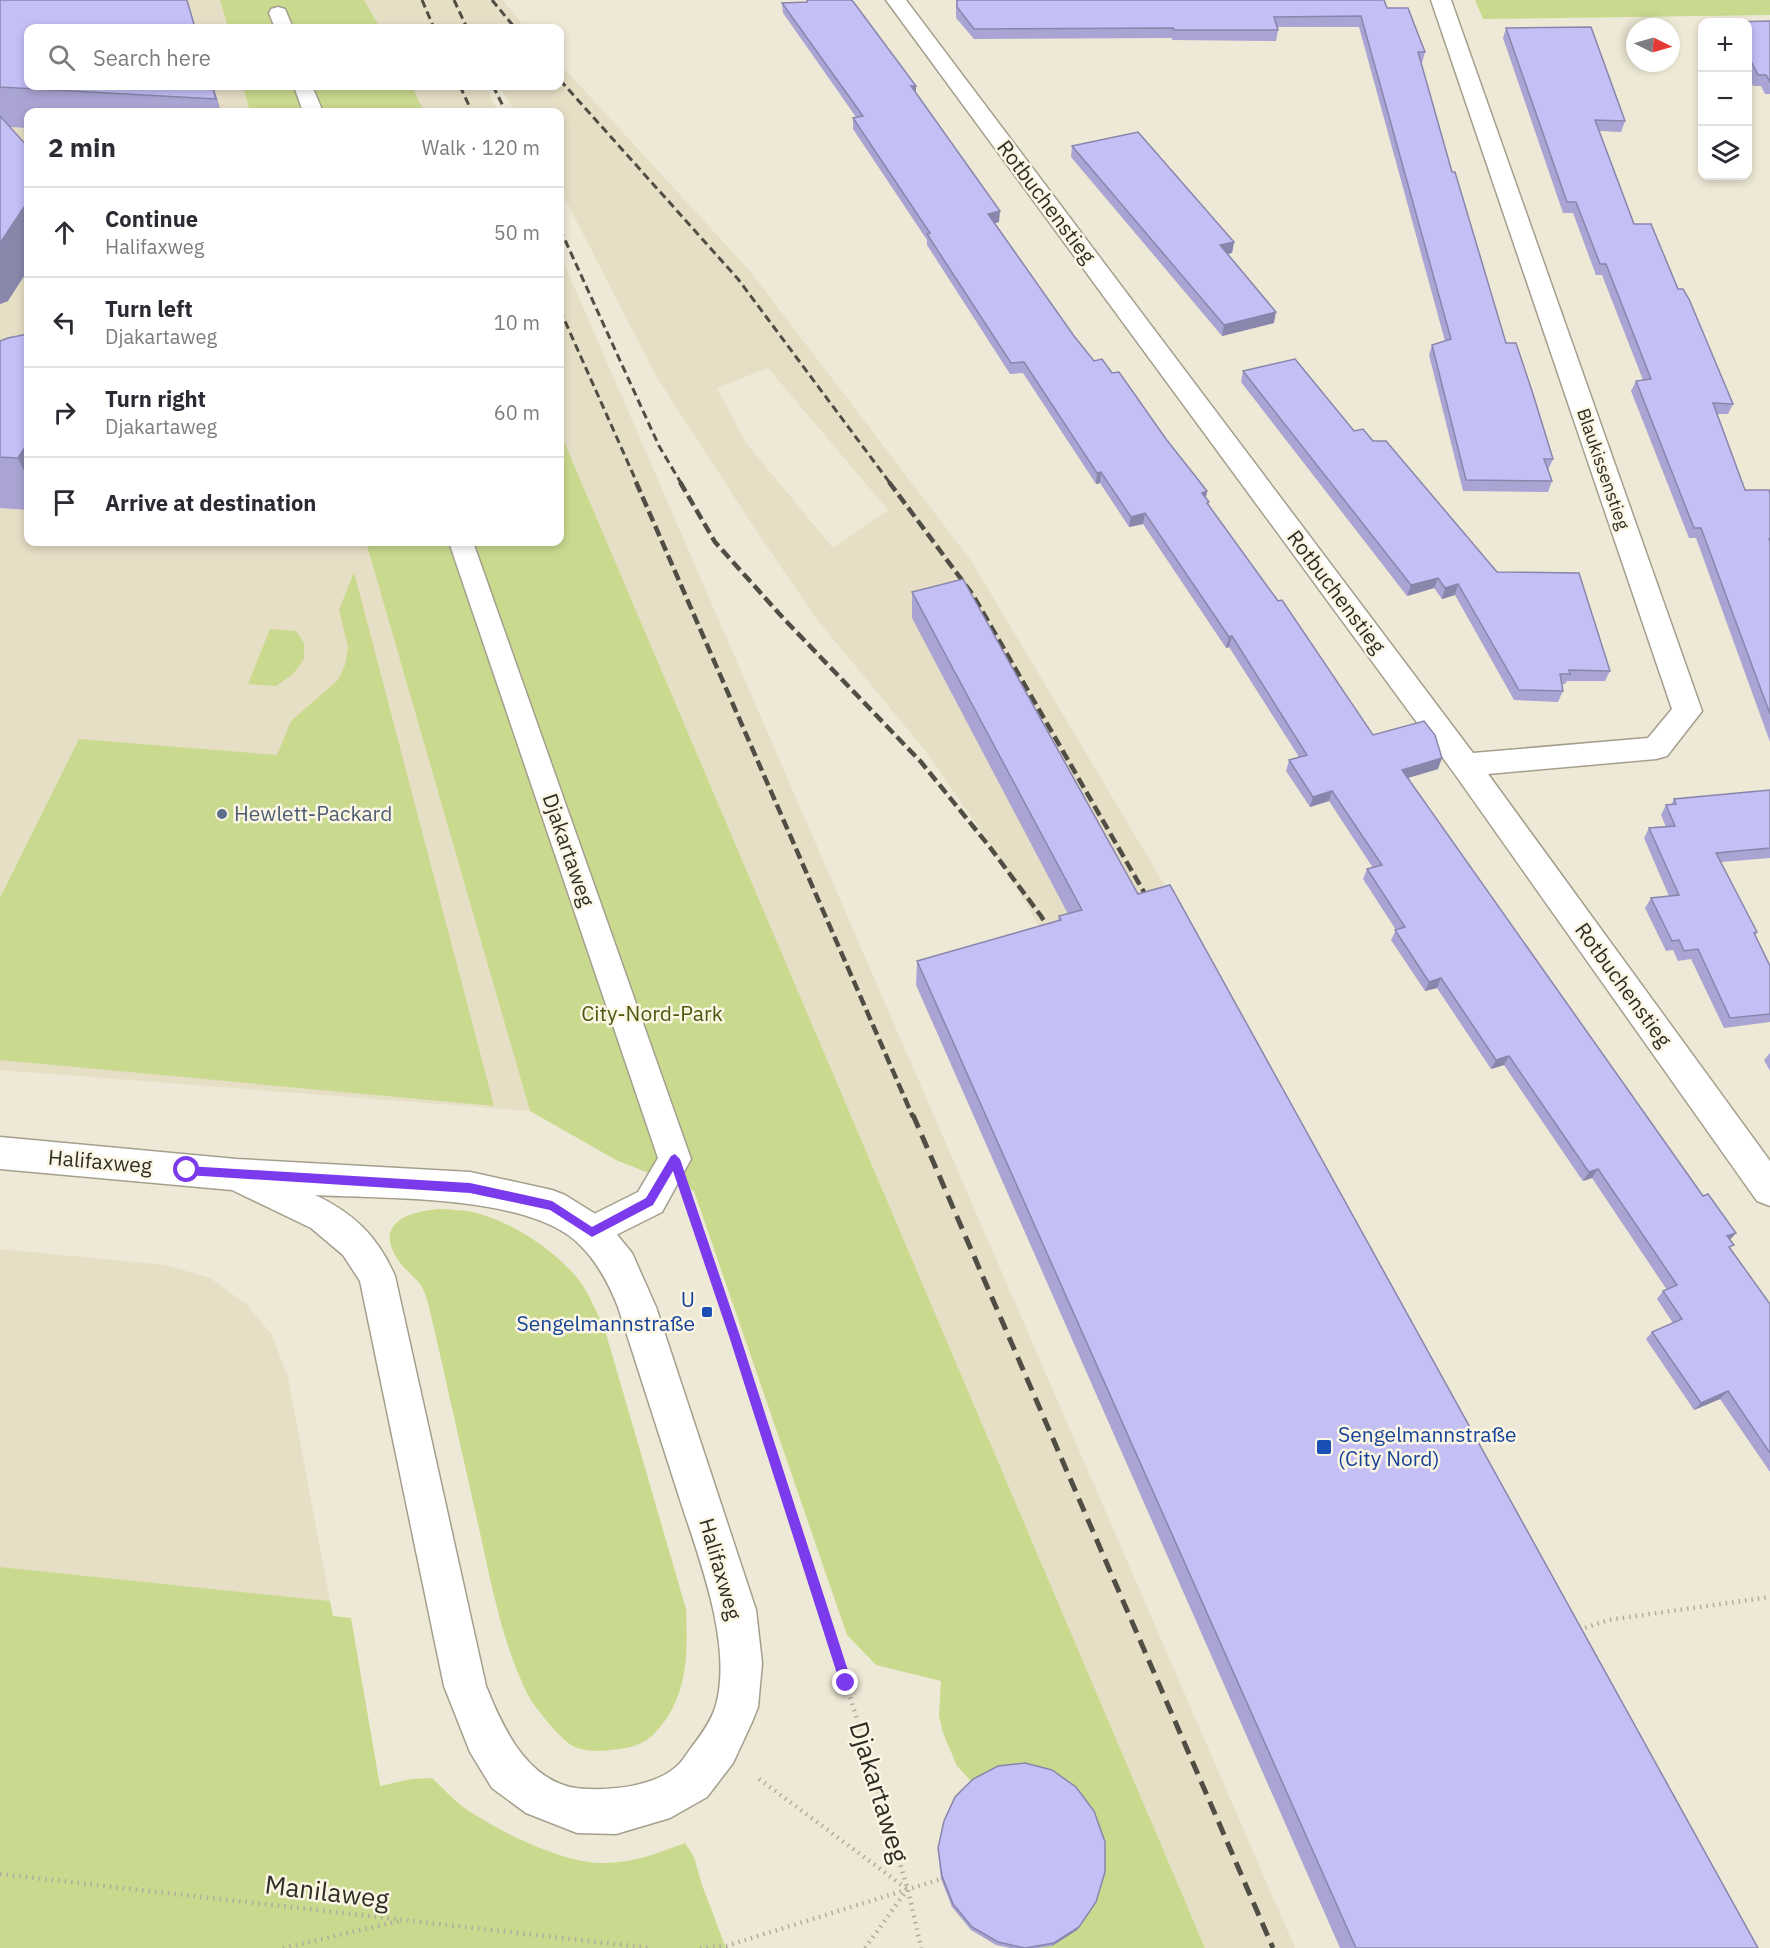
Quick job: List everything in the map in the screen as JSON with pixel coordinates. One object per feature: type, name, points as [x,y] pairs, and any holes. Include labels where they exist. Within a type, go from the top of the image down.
[{"type":"street","name":"Rotbuchenstieg","points":[[896,0],[1465,765],[1770,1190]]},
{"type":"street","name":"Blaukissenstieg","points":[[1441,0],[1687,711],[1656,748],[1465,765]]},
{"type":"street","name":"Halifaxweg","points":[[0,1153],[236,1175],[470,1188],[552,1206],[592,1232],[619,1265],[637,1307],[735,1610],[741,1663],[737,1707],[718,1748],[692,1782],[654,1802],[616,1812],[577,1811],[541,1798],[507,1773],[485,1737],[465,1686],[377,1276],[356,1243],[324,1216],[236,1175]]},
{"type":"lane","points":[[305,90],[311,108]]},
{"type":"lane","name":"Djakartaweg","points":[[462,546],[675,1159]]},
{"type":"lane","points":[[592,1232],[650,1202],[675,1159]]},
{"type":"path","name":"Djakartaweg","points":[[675,1159],[735,1336],[846,1683],[908,1890],[921,1948]]},
{"type":"path","points":[[1574,1631],[1608,1620],[1770,1597]]},
{"type":"path","points":[[756,1777],[908,1890]]},
{"type":"path","name":"Manilaweg","points":[[0,1874],[650,1948]]},
{"type":"path","points":[[700,1948],[726,1946],[941,1879]]},
{"type":"path","points":[[865,1948],[908,1890]]},
{"type":"path","points":[[283,1948],[404,1920]]},
{"type":"shaded area","name":"Hewlett-Packard","points":[[0,0],[220,0],[227,24],[24,24],[24,90],[244,90],[249,108],[24,108],[24,546],[367,546],[530,1111],[0,1070]]},
{"type":"shaded area","points":[[364,0],[503,0],[522,24],[378,24]]},
{"type":"shaded area","points":[[564,68],[750,271],[972,562],[1164,884],[1557,1603],[1540,1948],[1037,923],[992,847],[927,753],[816,618],[656,376],[564,197],[564,108],[513,108],[502,90],[564,90]],"holes":[[[768,368],[888,510],[833,548],[746,443],[717,388]]]},
{"type":"shaded area","points":[[414,90],[488,90],[496,108],[422,108]]},
{"type":"shaded area","points":[[564,263],[1295,1948],[1205,1948],[564,441]]},
{"type":"shaded area","points":[[0,1249],[165,1265],[210,1278],[246,1304],[272,1335],[288,1378],[330,1601],[0,1567]]},
{"type":"green space","points":[[220,0],[364,0],[378,24],[227,24]]},
{"type":"green space","points":[[1475,0],[1770,0],[1770,15],[1483,19]]},
{"type":"green space","points":[[244,90],[414,90],[422,108],[249,108]]},
{"type":"green space","name":"City-Nord-Park","points":[[564,441],[1205,1948],[1023,1948],[981,1792],[957,1766],[943,1733],[939,1716],[941,1681],[876,1665],[847,1635],[694,1191],[616,1160],[530,1111],[367,546],[564,546]]},
{"type":"green space","name":"Hewlett-Packard","points":[[354,572],[494,1106],[0,1060],[0,898],[79,739],[277,755],[291,721],[338,680],[345,665],[348,647],[339,610]]},
{"type":"green space","points":[[270,629],[296,631],[304,643],[304,659],[293,674],[276,686],[248,684]]},
{"type":"green space","points":[[441,1209],[469,1211],[487,1216],[515,1228],[540,1244],[579,1280],[605,1330],[686,1609],[686,1660],[679,1692],[665,1721],[649,1739],[639,1744],[622,1749],[601,1751],[585,1750],[571,1745],[553,1728],[530,1699],[518,1674],[493,1591],[427,1299],[420,1284],[400,1263],[391,1247],[392,1228],[398,1221],[418,1212]]},
{"type":"green space","points":[[0,1567],[330,1601],[333,1616],[351,1618],[380,1786],[411,1779],[432,1778],[462,1806],[496,1827],[533,1845],[589,1862],[615,1863],[636,1859],[685,1843],[694,1857],[726,1948],[0,1948]]},
{"type":"building","points":[[0,0],[187,0],[194,24],[24,24],[24,88],[0,87]]},
{"type":"building","points":[[807,0],[852,0],[916,86],[911,86],[1000,211],[988,214],[1074,336],[1094,361],[1102,359],[1112,373],[1119,372],[1166,439],[1207,491],[1202,493],[1209,502],[1207,503],[1278,601],[1282,600],[1373,735],[1424,721],[1435,735],[1442,758],[1402,770],[1703,1196],[1708,1194],[1736,1233],[1727,1236],[1734,1245],[1729,1247],[1770,1304],[1770,1453],[1728,1391],[1701,1403],[1652,1332],[1682,1319],[1663,1291],[1677,1285],[1598,1169],[1589,1172],[1509,1056],[1496,1060],[1441,978],[1429,982],[1395,930],[1405,927],[1367,869],[1382,865],[1332,791],[1313,797],[1289,760],[1307,755],[1232,636],[1229,637],[1145,513],[1131,517],[1101,472],[1097,473],[1024,362],[1011,363],[927,234],[930,233],[853,118],[863,116],[782,3],[807,2]]},
{"type":"building","points":[[957,0],[1384,0],[1387,8],[1408,8],[1425,52],[1418,52],[1452,172],[1455,172],[1506,343],[1516,343],[1553,459],[1544,459],[1552,481],[1466,480],[1432,345],[1451,339],[1361,16],[1274,17],[1278,30],[974,29],[957,7]]},
{"type":"building","points":[[1752,21],[1770,21],[1770,82],[1766,75],[1758,75],[1752,63]]},
{"type":"building","points":[[1591,27],[1625,121],[1595,120],[1634,224],[1651,224],[1678,289],[1683,289],[1689,299],[1733,404],[1713,403],[1745,490],[1769,490],[1770,493],[1770,714],[1701,528],[1694,528],[1636,381],[1651,379],[1606,264],[1600,264],[1576,202],[1567,202],[1506,28]]},
{"type":"building","points":[[54,90],[213,90],[216,99]]},
{"type":"building","points":[[0,116],[24,143],[24,207],[0,243]]},
{"type":"building","points":[[1138,132],[1234,242],[1220,245],[1276,312],[1224,325],[1072,146]]},
{"type":"building","points":[[24,335],[24,448],[18,458],[0,457],[0,341]]},
{"type":"building","points":[[1295,359],[1354,431],[1363,429],[1373,441],[1386,441],[1497,572],[1579,573],[1610,671],[1569,670],[1570,674],[1560,674],[1563,691],[1519,690],[1458,584],[1445,588],[1438,578],[1411,585],[1243,371]]},
{"type":"building","points":[[963,579],[1138,894],[1170,885],[1758,1948],[1356,1948],[917,961],[1061,920],[1059,916],[1082,910],[912,592]]},
{"type":"building","points":[[1770,790],[1770,848],[1716,853],[1757,932],[1754,933],[1770,966],[1770,1014],[1730,1018],[1698,949],[1684,951],[1679,940],[1672,941],[1651,898],[1679,895],[1649,828],[1675,826],[1666,805],[1676,804],[1674,799]]},
{"type":"building","points":[[1025,1763],[1052,1770],[1076,1787],[1094,1811],[1105,1842],[1105,1872],[1096,1902],[1079,1927],[1054,1943],[1025,1948],[998,1942],[972,1927],[953,1904],[942,1876],[938,1848],[944,1821],[955,1797],[973,1779],[998,1766]]},
{"type":"railway","points":[[422,0],[432,24]]},
{"type":"railway","points":[[454,0],[465,24]]},
{"type":"railway","points":[[492,0],[512,24]]},
{"type":"railway","points":[[564,84],[738,279],[890,483]]},
{"type":"railway","points":[[462,90],[470,108]]},
{"type":"railway","points":[[495,90],[504,108]]},
{"type":"railway","points":[[564,238],[659,446],[681,483]]},
{"type":"railway","points":[[564,319],[637,483]]},
{"type":"railway","points":[[636,482],[913,1117]]},
{"type":"railway","points":[[680,482],[715,542],[784,619],[921,762],[989,846],[1041,916],[1055,939]]},
{"type":"railway","points":[[889,482],[973,595],[1152,906]]},
{"type":"railway","points":[[913,1115],[1273,1948]]},
{"type":"place","name":"Hewlett-Packard","points":[[222,814]]},
{"type":"place","name":"U Sengelmannstraße","points":[[707,1312]]},
{"type":"place","name":"Sengelmannstraße (City Nord)","points":[[1324,1447]]},
{"type":"route","points":[[187,1170],[236,1175],[470,1188],[552,1206],[592,1232],[650,1202],[675,1159],[735,1336],[846,1683]]}]
